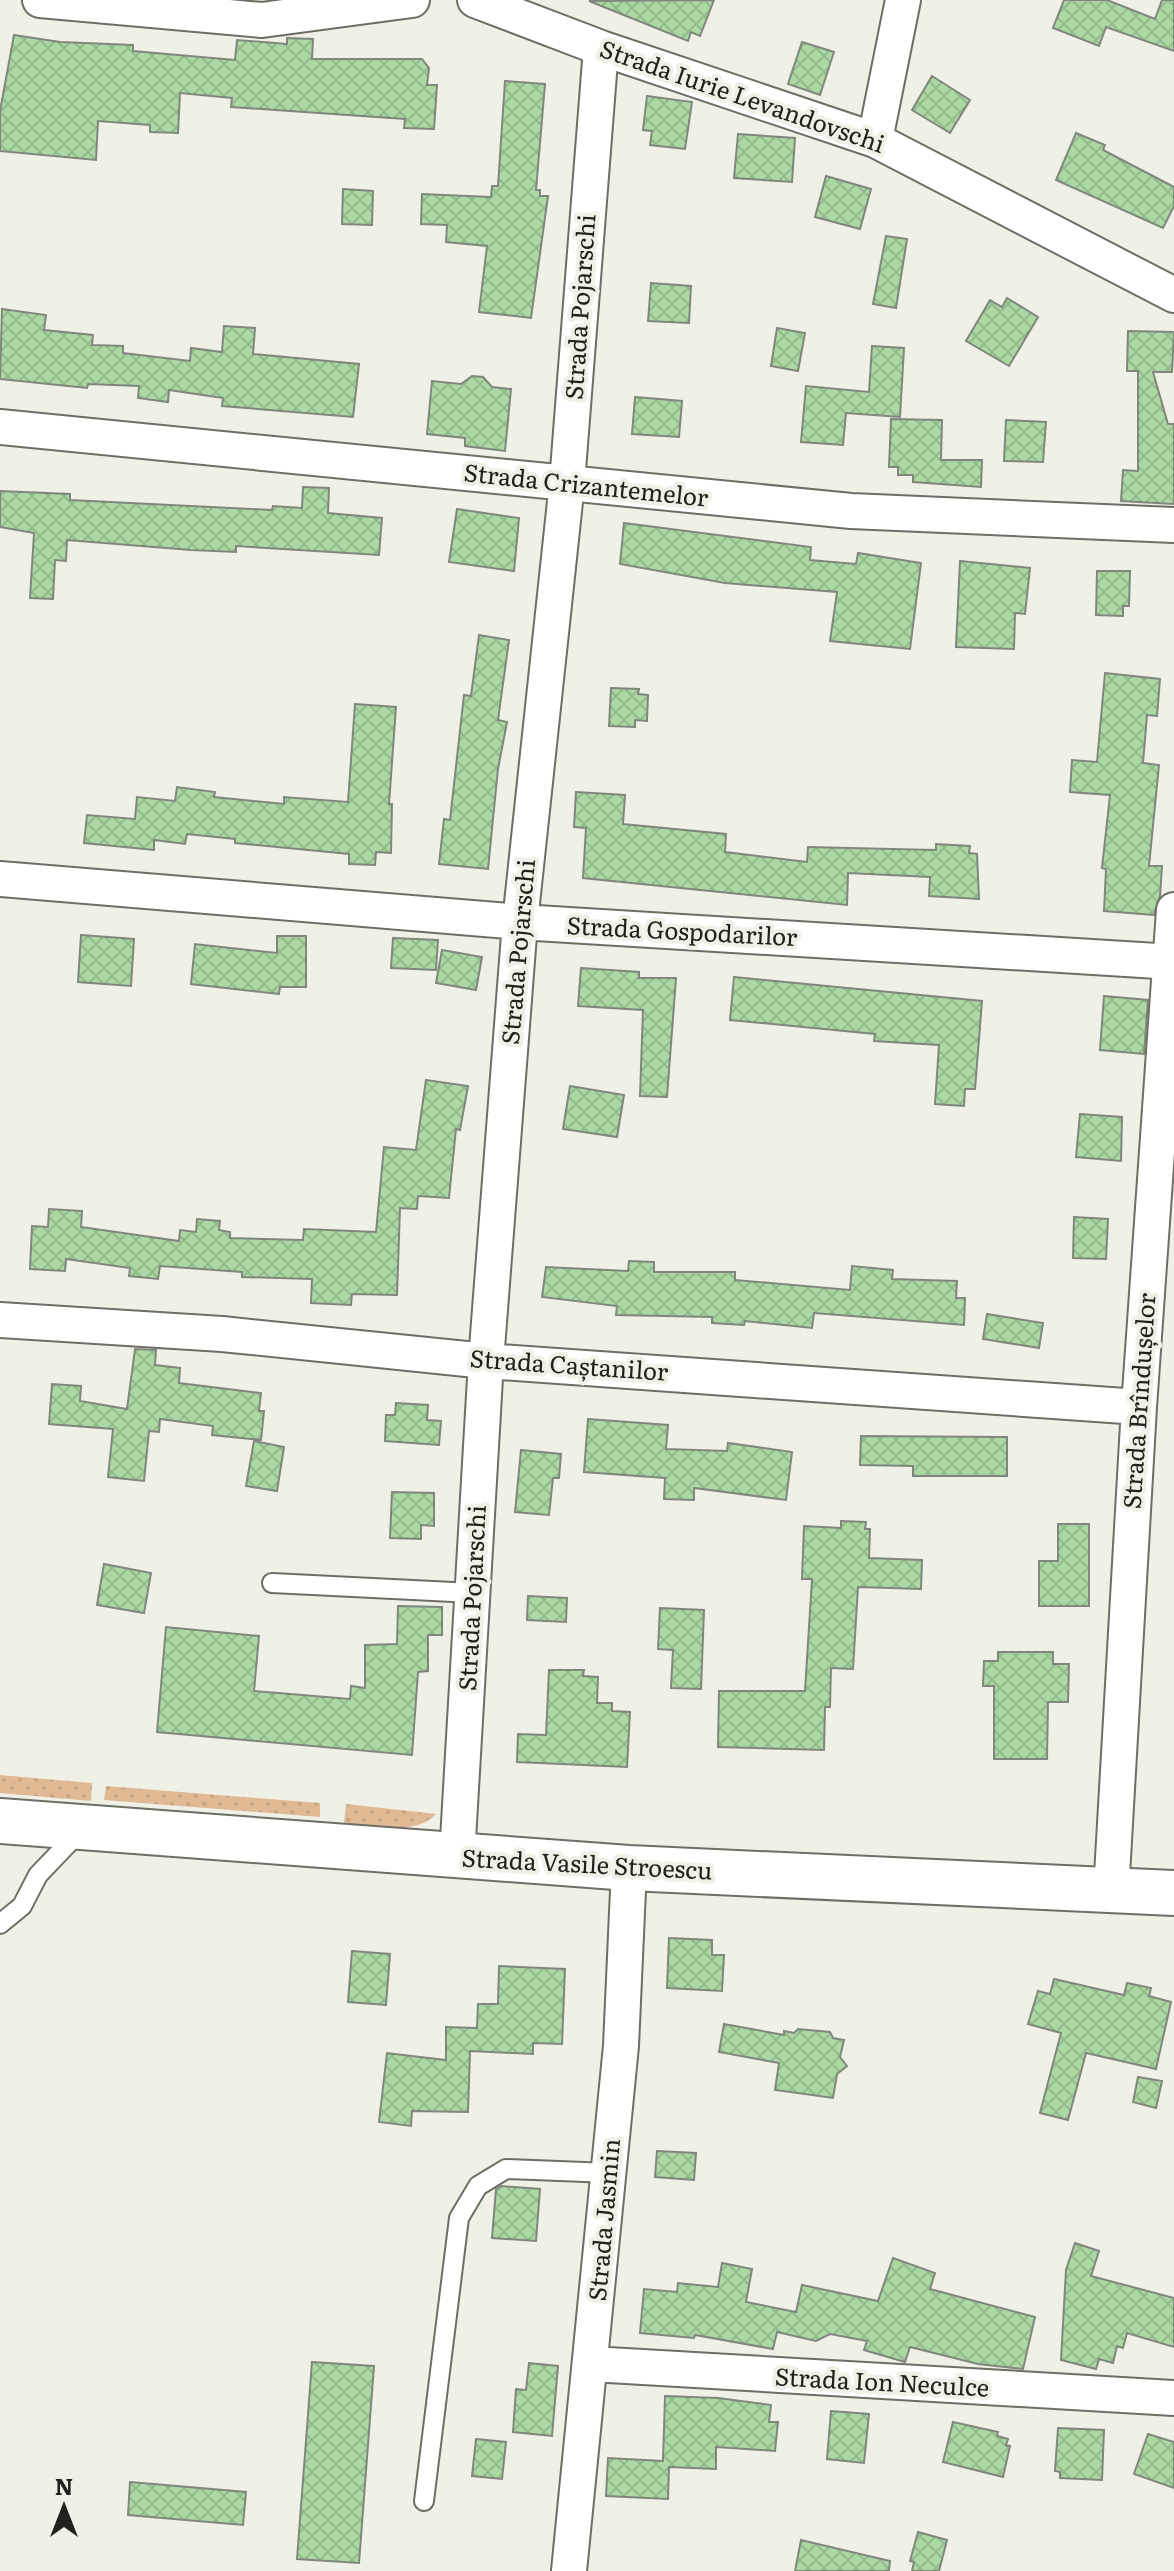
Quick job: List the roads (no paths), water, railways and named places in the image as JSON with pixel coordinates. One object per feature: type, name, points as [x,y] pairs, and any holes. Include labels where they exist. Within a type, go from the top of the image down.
[{"type":"main road","name":"Strada Vasile Stroescu","points":[[0,1821],[629,1868],[1111,1893],[1174,1893]]},
{"type":"street","points":[[40,0],[262,20],[412,0]]},
{"type":"street","name":"Strada Iurie Levandovschi","points":[[475,0],[601,48],[875,140],[1174,295]]},
{"type":"street","points":[[875,140],[903,0]]},
{"type":"street","name":"Strada Pojarschi","points":[[457,1857],[486,1361],[520,922],[567,483],[601,48]]},
{"type":"street","name":"Strada Crizantemelor","points":[[0,427],[851,511],[1174,525]]},
{"type":"street","name":"Strada Gospodarilor","points":[[0,879],[520,922],[1172,962]]},
{"type":"street","name":"Strada Brîndușelor","points":[[1111,1893],[1139,1407],[1174,910]]},
{"type":"street","name":"Strada Caștanilor","points":[[0,1320],[222,1334],[486,1361],[1139,1407]]},
{"type":"street","name":"Strada Jasmin","points":[[569,2571],[621,2046],[629,1868]]},
{"type":"street","name":"Strada Ion Neculce","points":[[591,2364],[821,2380],[1174,2398]]},
{"type":"lane","points":[[272,1583],[473,1593]]},
{"type":"lane","points":[[0,1924],[22,1906],[38,1875],[83,1828]]},
{"type":"lane","points":[[424,2501],[459,2218],[478,2186],[506,2169],[610,2173]]}]
